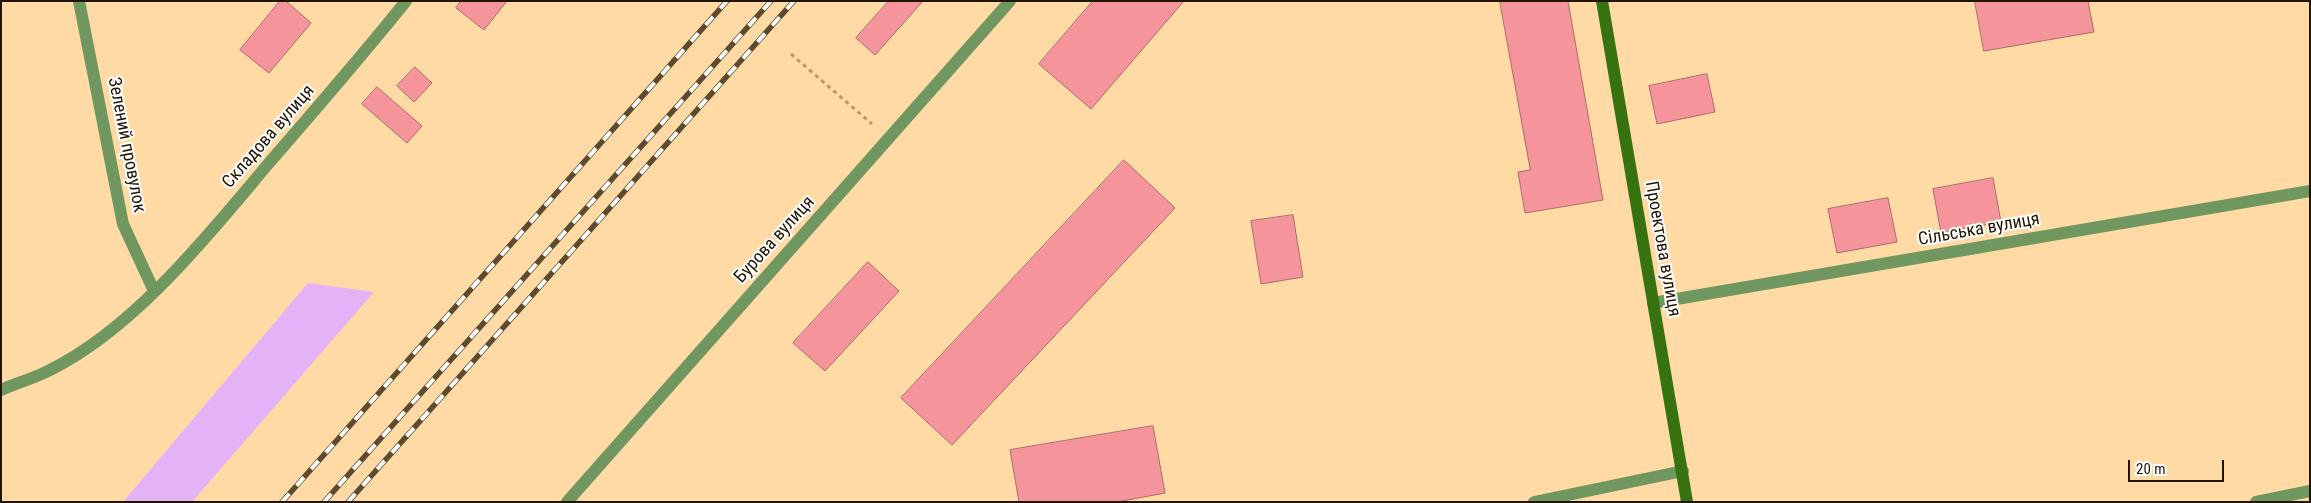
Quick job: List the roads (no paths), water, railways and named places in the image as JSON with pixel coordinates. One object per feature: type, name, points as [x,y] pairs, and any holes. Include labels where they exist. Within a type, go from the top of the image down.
[{"type":"main road","name":"Проектова вулиця","points":[[1602,1],[1687,502]]},
{"type":"street","name":"Зелений провулок","points":[[79,1],[123,224],[154,291]]},
{"type":"street","name":"Складова вулиця","points":[[1,390],[51,370],[102,337],[154,291],[199,245],[406,1]]},
{"type":"street","name":"Бурова вулиця","points":[[566,502],[1010,1]]},
{"type":"street","name":"Сільська вулиця","points":[[1653,303],[2310,191]]},
{"type":"street","points":[[1534,502],[1683,471]]},
{"type":"street","points":[[2256,502],[2310,491]]},
{"type":"railway","points":[[282,502],[727,1]]},
{"type":"railway","points":[[324,502],[771,1]]},
{"type":"railway","points":[[348,502],[794,1]]}]
